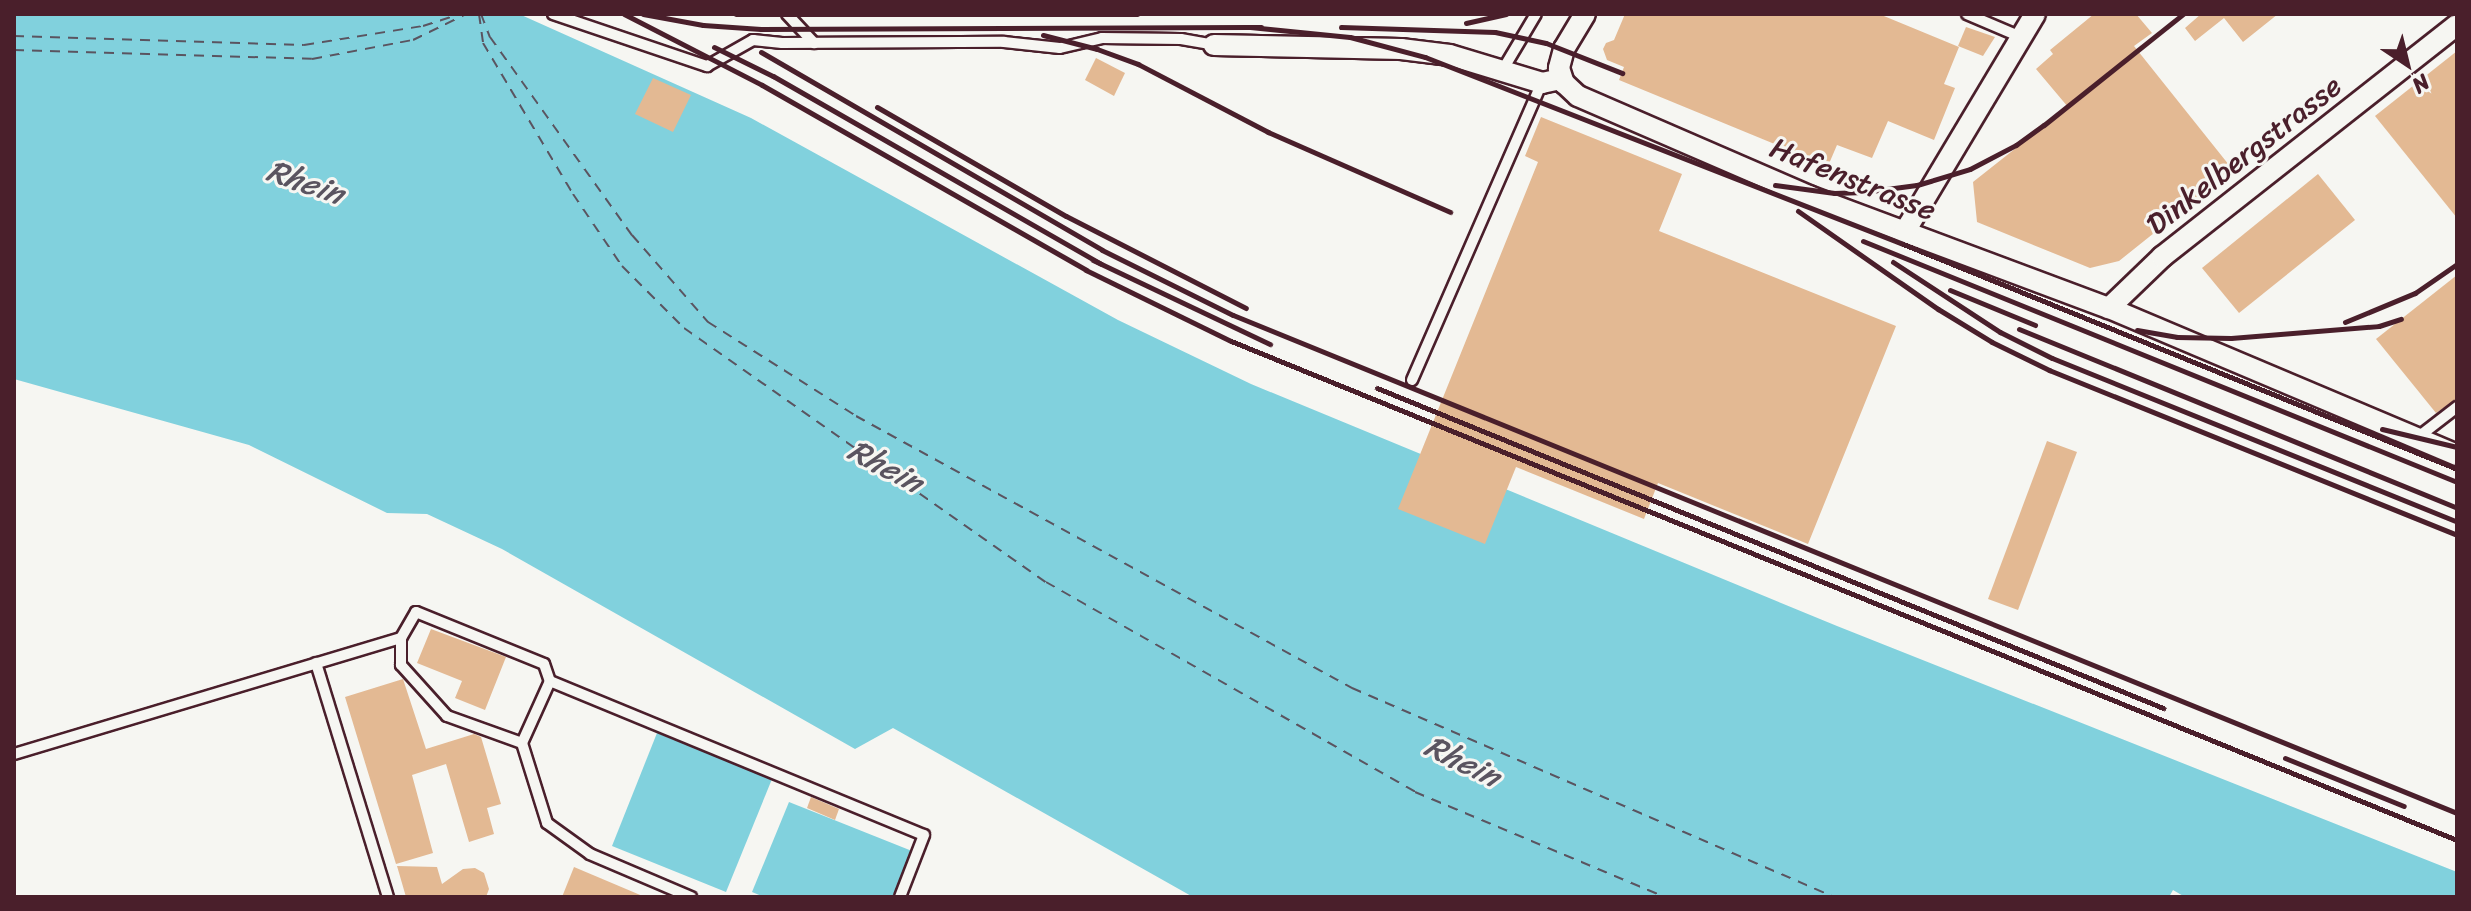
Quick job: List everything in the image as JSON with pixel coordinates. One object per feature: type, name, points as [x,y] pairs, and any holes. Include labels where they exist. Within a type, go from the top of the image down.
[{"type":"street","points":[[1552,81],[1585,14]]},
{"type":"street","points":[[1904,233],[2035,14]]},
{"type":"street","name":"Dinkelbergstrasse","points":[[2109,308],[2162,257],[2457,25]]},
{"type":"street","name":"Hafenstrasse","points":[[1214,45],[1401,49],[1450,55],[1502,71],[1552,81],[1578,96],[1791,188],[2109,308],[2457,455]]},
{"type":"lane","points":[[553,14],[707,66],[753,40],[814,43],[1004,42],[1060,48],[1102,38],[1181,39],[1214,45]]},
{"type":"lane","points":[[787,14],[814,43]]},
{"type":"lane","points":[[1502,71],[1536,14]]},
{"type":"lane","points":[[1967,14],[2021,37]]},
{"type":"lane","points":[[1412,380],[1552,81]]},
{"type":"lane","points":[[2417,438],[2457,407]]},
{"type":"lane","points":[[522,743],[447,716],[401,665],[401,638],[416,612],[544,664],[550,681],[522,743],[547,823],[590,854],[691,897]]},
{"type":"lane","points":[[14,754],[401,638]]},
{"type":"lane","points":[[316,663],[388,897]]},
{"type":"lane","points":[[550,681],[924,835],[900,897]]},
{"type":"water","name":"Rhein","points":[[14,14],[519,14],[751,118],[1118,320],[1251,384],[1837,626],[2457,872],[2457,897],[2185,897],[2173,890],[2169,897],[1193,897],[893,728],[855,749],[502,549],[427,514],[387,513],[249,445],[14,379]]},
{"type":"water","points":[[657,733],[772,779],[726,892],[612,846]]},
{"type":"water","points":[[789,802],[912,851],[893,897],[764,897],[752,892]]},
{"type":"building","points":[[1625,14],[1879,14],[1959,47],[1944,84],[1955,88],[1934,140],[1888,121],[1872,158],[1837,145],[1828,166],[1619,80],[1624,67],[1607,60],[1603,49],[1606,43],[1614,40]]},
{"type":"building","points":[[2094,14],[2136,14],[2152,33],[2134,46],[2233,170],[2119,261],[2090,268],[1977,222],[1973,182],[2068,107],[2036,69],[2053,54],[2050,50]]},
{"type":"building","points":[[2201,14],[2278,14],[2243,42],[2224,18],[2195,41],[2185,28]]},
{"type":"building","points":[[1966,27],[1995,37],[1983,56],[1958,46]]},
{"type":"building","points":[[2457,51],[2457,218],[2375,116]]},
{"type":"building","points":[[1096,58],[1125,73],[1114,96],[1085,80]]},
{"type":"building","points":[[653,78],[691,95],[673,132],[635,114]]},
{"type":"building","points":[[1541,117],[1682,174],[1659,231],[1896,326],[1808,544],[1658,483],[1644,519],[1516,467],[1485,544],[1398,509],[1538,162],[1525,156]]},
{"type":"building","points":[[2318,174],[2355,220],[2239,313],[2202,268]]},
{"type":"building","points":[[2457,275],[2457,399],[2436,413],[2376,339]]},
{"type":"building","points":[[2047,441],[2077,452],[2018,610],[1988,599]]},
{"type":"building","points":[[431,629],[506,657],[485,710],[455,698],[462,681],[417,663]]},
{"type":"building","points":[[403,679],[426,749],[474,734],[481,737],[501,804],[487,808],[494,834],[469,842],[446,764],[412,775],[433,853],[396,864],[345,697]]},
{"type":"building","points":[[811,797],[839,809],[835,820],[807,808]]},
{"type":"building","points":[[397,866],[437,867],[442,884],[463,869],[475,868],[484,873],[489,889],[486,897],[406,897]]},
{"type":"building","points":[[574,867],[645,897],[562,897]]},
{"type":"ferry route","points":[[14,36],[304,45],[423,26],[460,14]]},
{"type":"ferry route","points":[[14,50],[312,59],[413,40],[466,14]]},
{"type":"ferry route","points":[[479,14],[483,43],[573,194],[622,266],[684,328],[1046,582],[1415,792],[1665,897]]},
{"type":"ferry route","points":[[481,14],[490,37],[632,235],[708,322],[856,416],[1352,688],[1834,897]]},
{"type":"railway","points":[[624,14],[762,85],[1086,270],[1231,341],[2457,840]]},
{"type":"railway","points":[[643,14],[703,25],[761,29],[1261,27]]},
{"type":"railway","points":[[736,14],[1137,14]]},
{"type":"railway","points":[[1466,23],[1506,14]]},
{"type":"railway","points":[[1775,185],[1834,193],[1864,192],[1917,185],[1970,169],[2016,145],[2044,125],[2183,14]]},
{"type":"railway","points":[[1250,27],[1350,37],[1425,57],[1903,244],[2457,469]]},
{"type":"railway","points":[[1341,27],[1495,32],[1546,43],[1622,73]]},
{"type":"railway","points":[[1043,35],[1138,64],[1268,132],[1450,212]]},
{"type":"railway","points":[[714,47],[773,76],[1101,264]]},
{"type":"railway","points":[[761,52],[1102,250],[1233,315],[2457,813]]},
{"type":"railway","points":[[877,107],[1066,216],[1246,308]]},
{"type":"railway","points":[[1798,211],[1938,309],[1992,342],[2049,370],[2457,535]]},
{"type":"railway","points":[[1863,241],[2457,482]]},
{"type":"railway","points":[[1093,260],[1270,344]]},
{"type":"railway","points":[[1893,262],[2000,332],[2052,358],[2457,522]]},
{"type":"railway","points":[[2345,322],[2415,293],[2457,264]]},
{"type":"railway","points":[[1950,290],[2035,325]]},
{"type":"railway","points":[[2137,330],[2177,337],[2231,338],[2379,326],[2401,319]]},
{"type":"railway","points":[[2019,329],[2457,508]]},
{"type":"railway","points":[[1377,388],[2163,708]]},
{"type":"railway","points":[[2382,429],[2457,447]]},
{"type":"railway","points":[[2285,758],[2404,806]]}]
